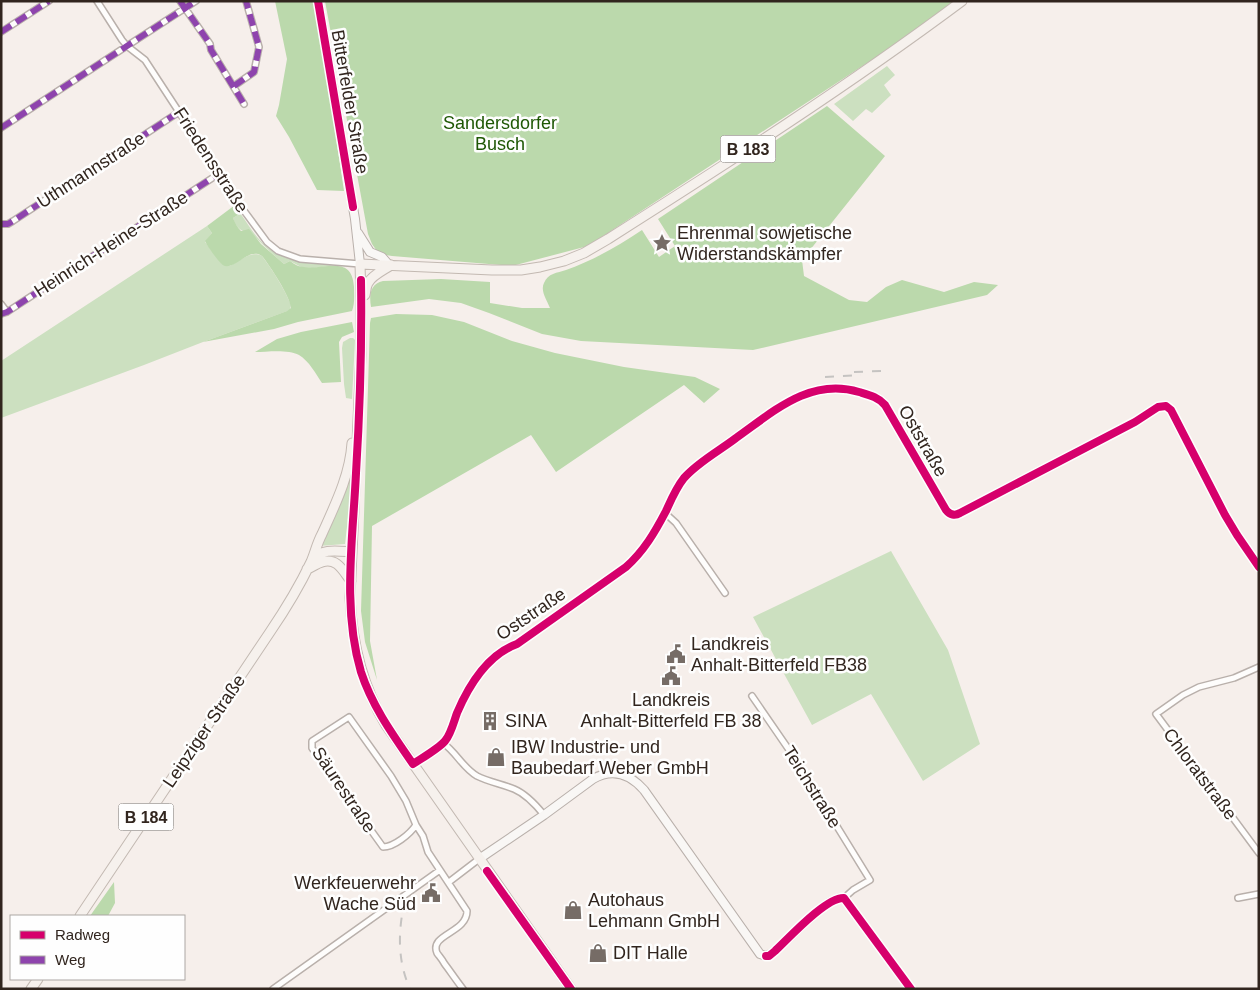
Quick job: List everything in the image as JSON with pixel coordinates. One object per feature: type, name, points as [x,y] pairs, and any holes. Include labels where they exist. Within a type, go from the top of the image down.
[{"type":"main road","name":"B 183","points":[[360,264],[521,270],[556,263],[584,253],[816,105],[962,1]]},
{"type":"main road","points":[[360,264],[361,323],[358,421],[350,581],[352,622],[362,673],[381,717],[571,989]]},
{"type":"main road","points":[[361,302],[366,294],[370,279],[390,265]]},
{"type":"main road","name":"B 184","points":[[310,564],[316,545],[346,476],[353,433],[358,421]]},
{"type":"main road","points":[[350,581],[340,566],[333,562],[323,562],[314,566],[310,564],[317,555],[324,551],[352,552]]},
{"type":"main road","name":"Leipziger Straße","points":[[81,915],[274,627],[310,564]]},
{"type":"street","points":[[1,32],[49,1]]},
{"type":"street","name":"Friedensstraße","points":[[97,1],[127,46],[145,60],[239,204],[267,242],[278,251],[300,259],[360,264]]},
{"type":"street","points":[[180,1],[210,44],[211,50],[244,104]]},
{"type":"street","points":[[1,128],[196,1]]},
{"type":"street","points":[[234,86],[254,72],[259,47],[246,1]]},
{"type":"street","name":"Bitterfelder Straße","points":[[318,1],[357,231],[360,264]]},
{"type":"street","name":"Uthmannstraße","points":[[1,224],[8,224],[13,221],[179,112]]},
{"type":"street","name":"Heinrich-Heine-Straße","points":[[4,313],[220,173]]},
{"type":"street","points":[[357,231],[370,252],[382,257],[390,265]]},
{"type":"street","points":[[1,304],[4,313]]},
{"type":"street","name":"Oststraße","points":[[413,764],[443,743],[447,738],[465,695],[490,661],[626,567],[643,550],[665,513],[678,486],[695,468],[789,401],[812,391],[828,388],[845,388],[881,400],[946,510],[950,514],[955,515],[1136,422],[1158,407],[1168,407],[1227,520],[1259,567]]},
{"type":"street","points":[[665,513],[676,523],[725,593]]},
{"type":"street","name":"Chloratstraße","points":[[1259,667],[1234,678],[1199,687],[1156,714],[1259,853]]},
{"type":"street","name":"Teichstraße","points":[[752,696],[796,760],[870,880],[844,898]]},
{"type":"street","name":"Säurestraße","points":[[416,825],[413,831],[390,847],[383,847],[312,748],[312,741],[350,717],[391,776],[406,801],[423,836],[428,852],[466,908],[467,917],[462,924],[439,940],[436,945],[438,954],[463,989]]},
{"type":"street","points":[[443,743],[478,776],[520,792],[536,804],[544,815]]},
{"type":"street","points":[[448,882],[593,779],[604,774],[624,775],[632,779],[644,790],[760,954],[768,956],[823,907],[837,899],[844,898],[911,989]]},
{"type":"street","points":[[274,989],[440,870]]},
{"type":"street","points":[[1238,898],[1259,894]]},
{"type":"green space","points":[[275,1],[313,1],[327,77],[344,191],[317,190],[276,116],[287,59]]},
{"type":"green space","name":"Sandersdorfer Busch","points":[[325,1],[954,1],[896,44],[588,246],[512,266],[379,254],[368,234]]},
{"type":"green space","points":[[887,66],[895,75],[884,85],[891,95],[872,113],[866,109],[853,121],[834,104]]},
{"type":"green space","points":[[827,106],[885,156],[802,260],[804,276],[849,300],[867,302],[886,287],[902,280],[944,292],[974,282],[998,285],[987,295],[753,350],[581,341],[542,334],[461,303],[429,299],[371,307],[371,291],[379,282],[441,279],[490,282],[490,303],[522,308],[550,308],[544,296],[543,286],[550,275],[596,257],[642,230],[659,257],[675,246],[658,219]]},
{"type":"green space","points":[[235,205],[240,213],[233,218],[236,225],[241,231],[249,229],[261,244],[284,264],[290,261],[302,267],[336,266],[348,270],[354,287],[352,311],[274,329],[203,342],[291,308],[283,289],[262,256],[252,254],[234,264],[225,266],[207,245],[205,241],[212,233],[207,226]]},
{"type":"green space","points":[[240,213],[258,238],[276,253],[306,262],[339,265],[312,268],[301,267],[290,261],[284,264],[257,239],[237,226],[233,218]]},
{"type":"green space","points":[[207,226],[212,233],[205,242],[222,264],[230,266],[254,254],[262,256],[285,292],[291,305],[290,310],[1,418],[1,361]]},
{"type":"green space","points":[[396,314],[432,315],[464,322],[512,341],[555,353],[624,367],[695,377],[720,389],[704,403],[684,385],[556,472],[531,435],[372,526],[370,641],[377,680],[365,642],[361,611],[370,323],[371,318]]},
{"type":"green space","points":[[352,322],[354,332],[342,337],[339,342],[341,382],[322,383],[306,361],[294,353],[283,351],[255,352],[277,339],[301,332]]},
{"type":"green space","points":[[350,338],[355,340],[352,399],[346,398],[342,348],[343,342]]},
{"type":"green space","points":[[354,466],[345,544],[319,546]]},
{"type":"green space","points":[[891,551],[948,650],[980,744],[923,781],[871,694],[812,725],[753,617]]},
{"type":"green space","points":[[114,882],[115,903],[109,915],[91,915]]},
{"type":"railway","points":[[854,372],[881,371]]},
{"type":"railway","points":[[825,377],[861,375]]},
{"type":"railway","points":[[405,900],[401,922],[400,945],[403,967],[410,989]]},
{"type":"marked path","points":[[1,32],[49,1]]},
{"type":"marked path","points":[[180,1],[210,44],[211,50],[244,104]]},
{"type":"marked path","points":[[1,128],[196,1]]},
{"type":"marked path","points":[[234,86],[254,72],[259,47],[246,1]]},
{"type":"marked path","points":[[1,224],[8,224],[13,221],[179,112]]},
{"type":"marked path","points":[[1,314],[7,312],[220,173]]},
{"type":"cycle path","points":[[318,1],[353,207]]},
{"type":"cycle path","points":[[361,280],[360,400],[350,573],[352,623],[355,648],[361,672],[371,697],[413,764],[445,741],[467,692],[488,663],[632,561],[644,548],[674,494],[690,472],[778,408],[808,393],[824,389],[859,392],[882,402],[946,510],[954,515],[1135,422],[1158,407],[1166,406],[1171,410],[1225,515],[1259,567]]},
{"type":"cycle path","points":[[487,871],[571,989]]},
{"type":"cycle path","points":[[766,956],[775,951],[827,904],[836,899],[844,898],[911,989]]},
{"type":"place","name":"Ehrenmal sowjetische Widerstandskämpfer","points":[[662,243]]},
{"type":"place","name":"Landkreis Anhalt-Bitterfeld FB38","points":[[676,654]]},
{"type":"place","name":"Landkreis Anhalt-Bitterfeld FB 38","points":[[671,676]]},
{"type":"place","name":"SINA","points":[[490,721]]},
{"type":"place","name":"IBW Industrie- und Baubedarf Weber GmbH","points":[[496,757]]},
{"type":"place","name":"Werkfeuerwehr Wache Süd","points":[[431,893]]},
{"type":"place","name":"Autohaus Lehmann GmbH","points":[[573,910]]},
{"type":"place","name":"DIT Halle","points":[[598,953]]}]
